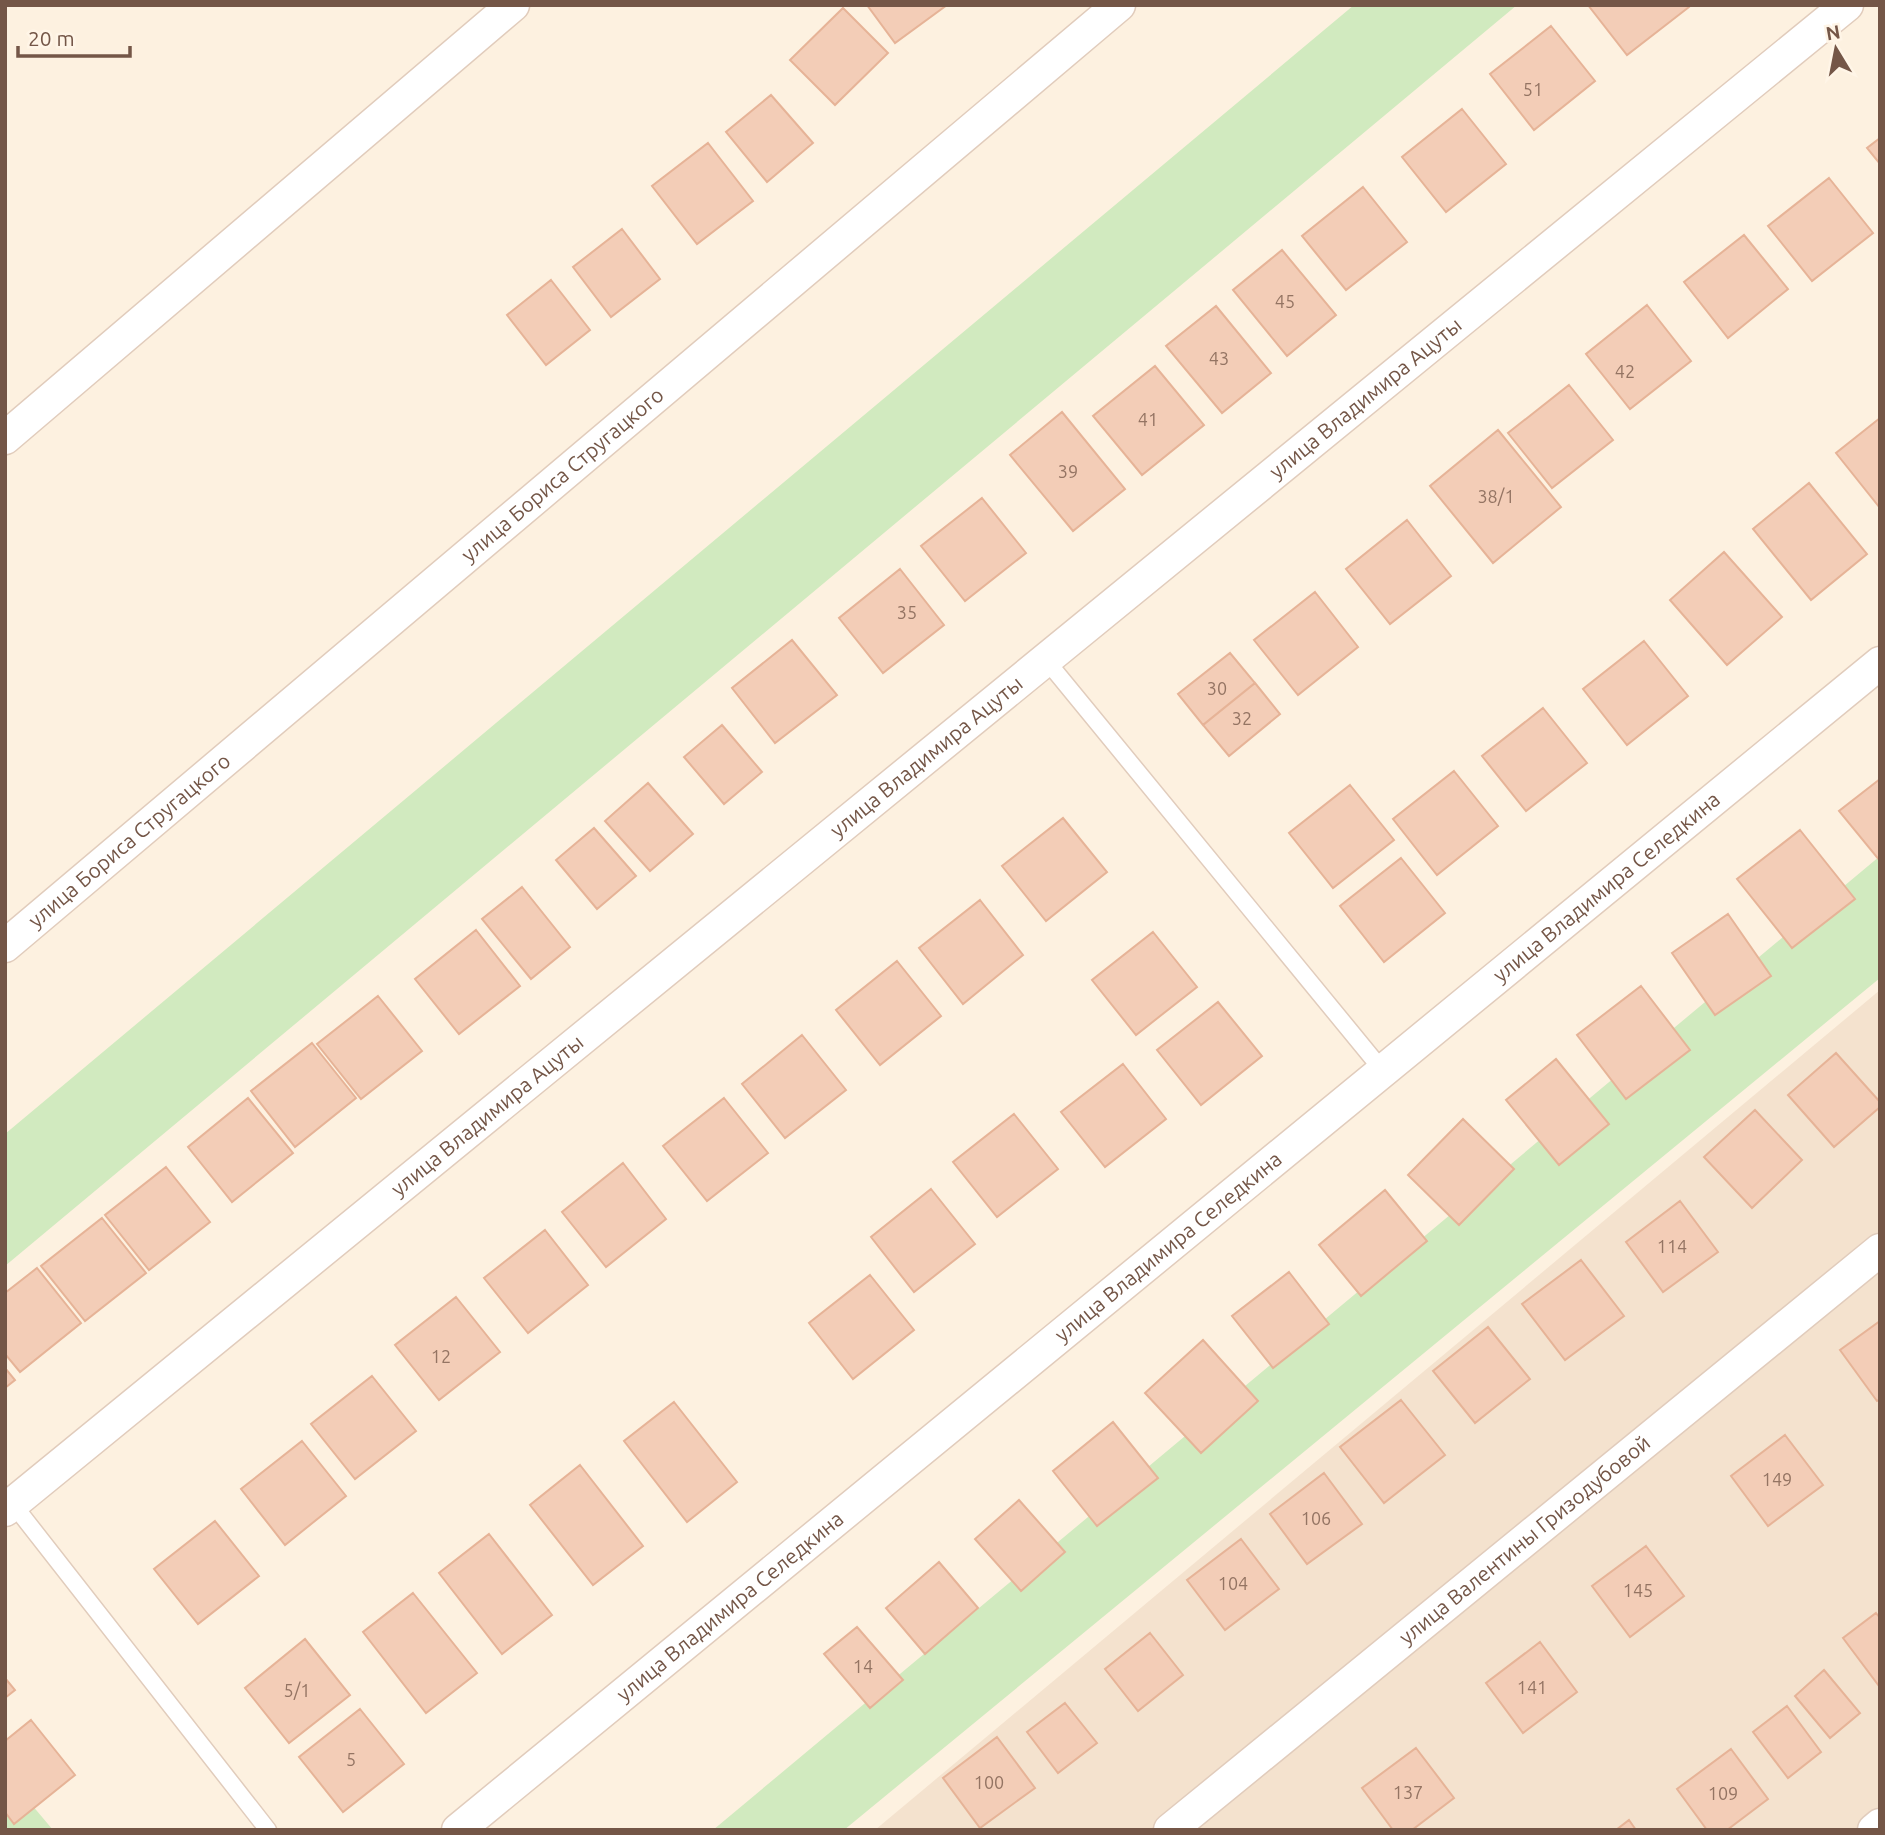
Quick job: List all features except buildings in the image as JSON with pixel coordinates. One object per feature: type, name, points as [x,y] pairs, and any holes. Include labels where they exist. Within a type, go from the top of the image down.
[{"type":"street","points":[[5,438],[513,5]]},
{"type":"street","name":"улица Бориса Стругацкого","points":[[5,946],[1119,5]]},
{"type":"street","name":"улица Владимира Ацуты","points":[[9,1507],[1847,5]]},
{"type":"street","name":"улица Владимира Селедкина","points":[[458,1830],[1880,663]]},
{"type":"street","name":"улица Валентины Гризодубовой","points":[[1170,1830],[1880,1250]]},
{"type":"street","points":[[1874,1830],[1880,1825]]},
{"type":"lane","points":[[1046,660],[1383,1071]]},
{"type":"lane","points":[[9,1507],[268,1830]]},
{"type":"shaded area","points":[[1880,990],[1880,1830],[875,1830]]},
{"type":"green space","points":[[1354,5],[1517,5],[5,1266],[5,1134]]},
{"type":"green space","points":[[1880,856],[1880,978],[844,1830],[713,1830]]},
{"type":"green space","points":[[5,1773],[53,1830],[5,1830]]}]
